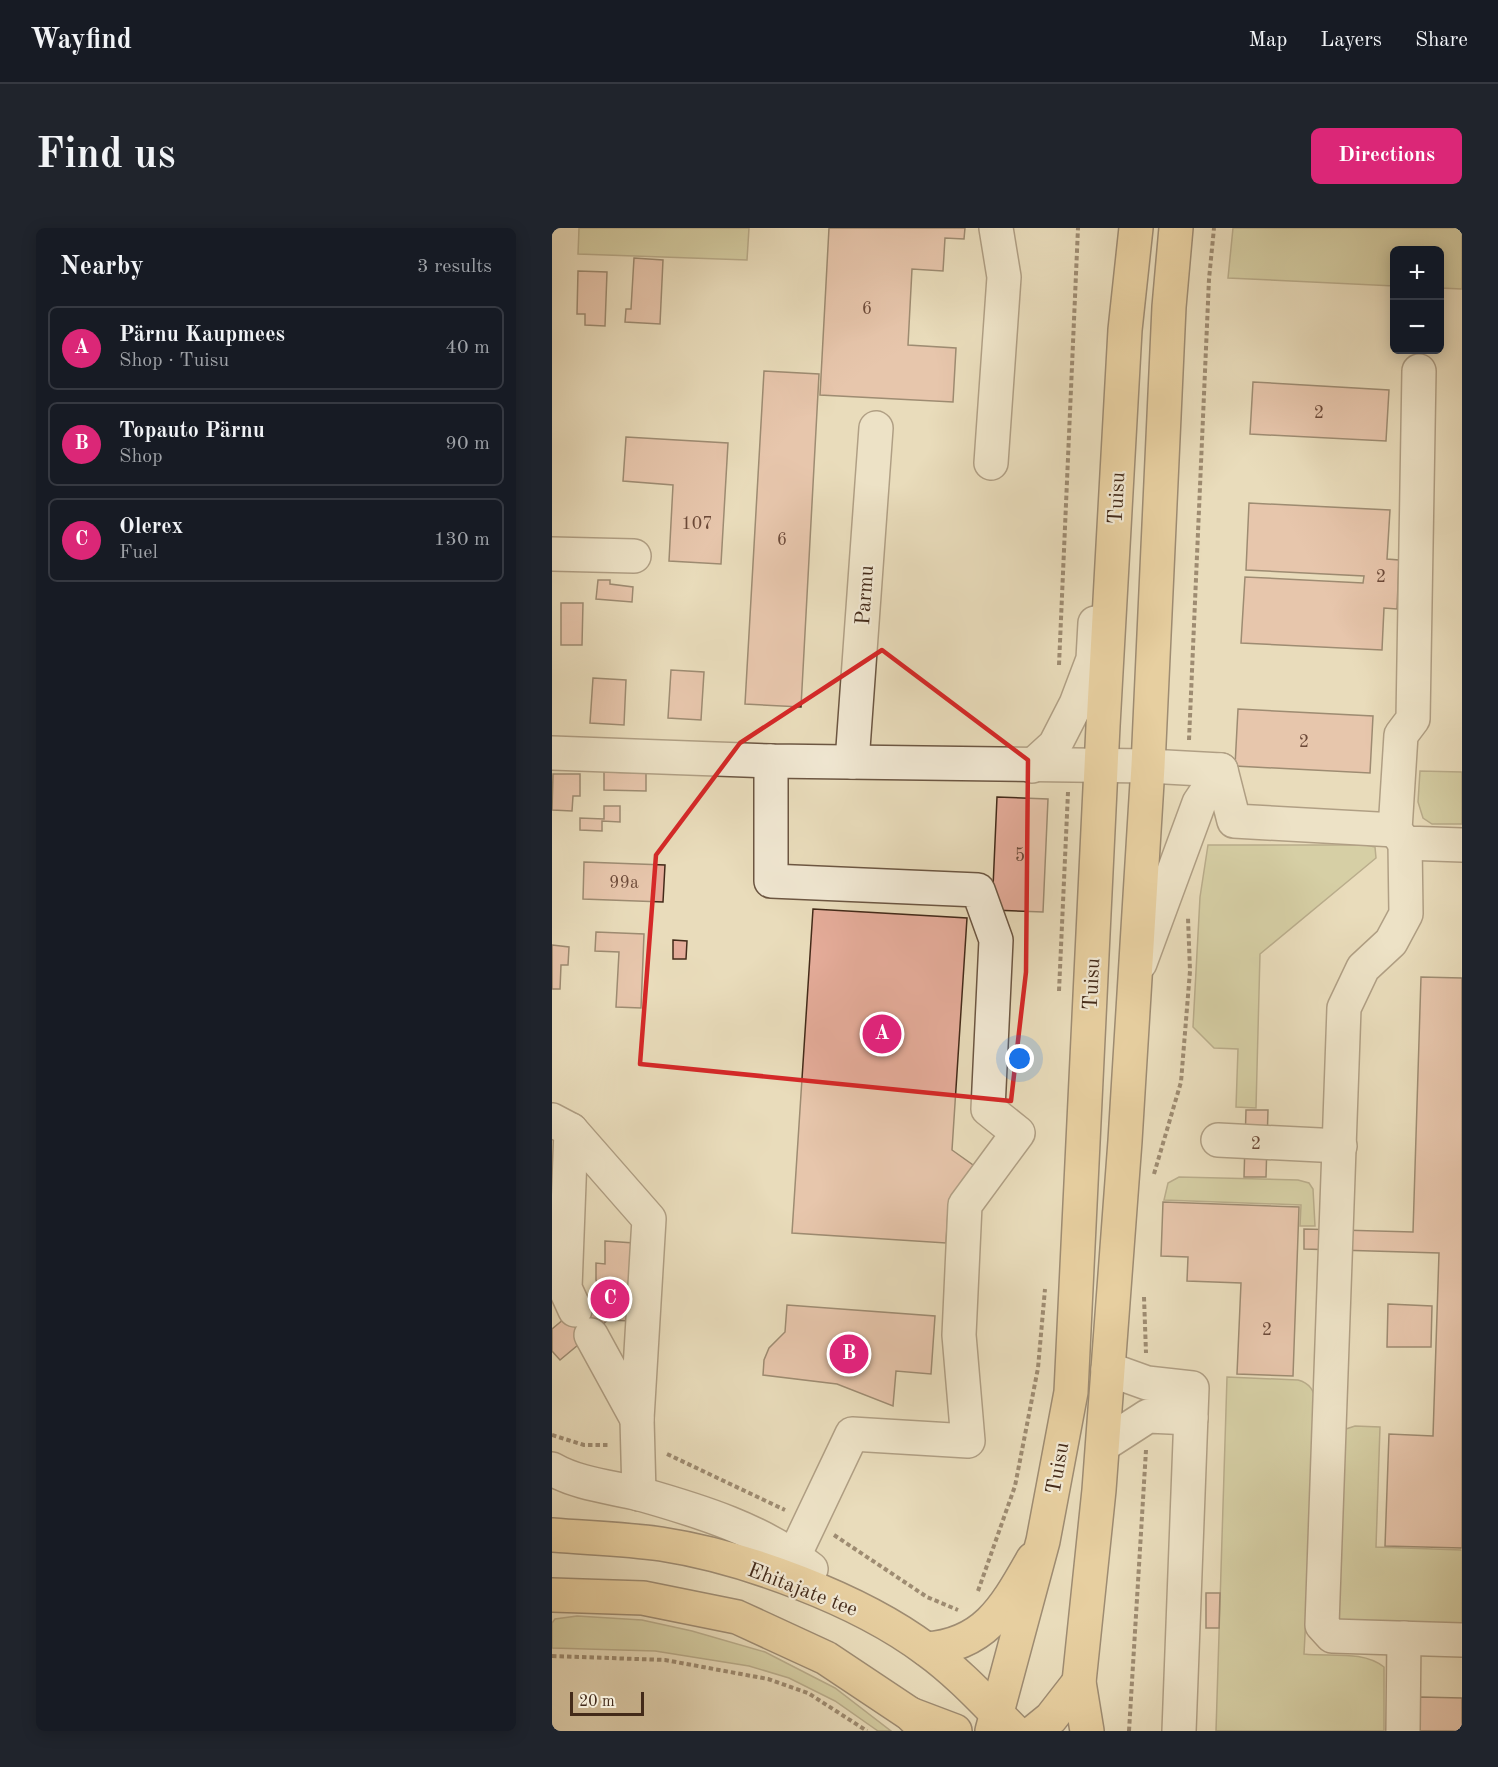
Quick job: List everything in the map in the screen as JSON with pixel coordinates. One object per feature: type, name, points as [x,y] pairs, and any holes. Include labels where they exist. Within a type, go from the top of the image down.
[{"type":"main road","name":"Tuisu","points":[[1001,1725],[1043,1541],[1071,1392],[1101,766],[1129,292],[1136,228]]},
{"type":"main road","name":"Tuisu","points":[[1087,1731],[1079,1682],[1102,1445],[1136,976],[1148,766],[1168,307],[1176,228]]},
{"type":"main road","name":"Ehitajate tee","points":[[552,1535],[662,1544],[706,1554],[783,1577],[861,1610],[926,1649],[1001,1725]]},
{"type":"main road","points":[[926,1649],[949,1647],[982,1630],[1005,1607],[1043,1541]]},
{"type":"main road","points":[[554,1597],[643,1598],[737,1617],[826,1658],[919,1723],[956,1731]]},
{"type":"main road","points":[[1035,1731],[1051,1718],[1079,1682]]},
{"type":"street","points":[[991,463],[1004,277],[996,228]]},
{"type":"street","points":[[1121,228],[1129,292]]},
{"type":"street","points":[[1419,370],[1413,718],[1401,735],[1400,836],[1406,914],[1391,942],[1363,968],[1344,1008],[1322,1625],[1332,1636],[1462,1640]]},
{"type":"street","name":"Parmu","points":[[852,762],[876,428]]},
{"type":"street","points":[[1032,765],[1055,745],[1076,704],[1093,659],[1102,475],[1119,450]]},
{"type":"street","points":[[552,554],[634,556]]},
{"type":"street","points":[[552,753],[771,761],[1148,766],[1221,770]]},
{"type":"street","points":[[771,761],[771,880],[978,890],[996,940],[988,1108],[1018,1133],[965,1205],[959,1335],[968,1441],[852,1434],[794,1556]]},
{"type":"street","points":[[1221,770],[1234,821],[1400,836],[1462,845]]},
{"type":"street","points":[[1136,976],[1199,803],[1221,770]]},
{"type":"street","points":[[562,1125],[649,1219],[637,1419],[639,1494]]},
{"type":"street","points":[[562,1125],[560,1190],[565,1288],[637,1419]]},
{"type":"street","points":[[1218,1140],[1340,1146]]},
{"type":"street","points":[[1108,1369],[1147,1383],[1192,1388],[1179,1731]]},
{"type":"street","points":[[1102,1445],[1148,1416],[1191,1418]]},
{"type":"street","points":[[552,1469],[577,1479],[698,1511],[742,1529],[794,1556],[861,1610]]},
{"type":"street","points":[[1403,1731],[1404,1638]]},
{"type":"path","points":[[1058,674],[1078,228]]},
{"type":"path","points":[[1188,768],[1209,279],[1214,228]]},
{"type":"path","points":[[1153,1181],[1181,1082],[1190,971],[1188,915]]},
{"type":"path","points":[[1144,1290],[1147,1383]]},
{"type":"path","points":[[1129,1731],[1148,1416]]},
{"type":"path","points":[[552,1656],[664,1660],[768,1679],[808,1693],[867,1731]]},
{"type":"highlighted area","points":[[882,650],[1028,760],[1026,972],[1011,1101],[640,1064],[656,855],[740,743]]},
{"type":"green space","points":[[579,228],[749,228],[747,260],[578,254]]},
{"type":"green space","points":[[1233,228],[1462,228],[1462,289],[1444,288],[1444,246],[1390,246],[1390,286],[1228,278]]},
{"type":"green space","points":[[1420,771],[1462,772],[1462,824],[1432,824],[1423,818],[1418,802]]},
{"type":"green space","points":[[1208,845],[1366,845],[1375,847],[1376,858],[1260,954],[1256,1108],[1236,1107],[1238,1049],[1214,1048],[1193,1027],[1200,897]]},
{"type":"green space","points":[[1179,1177],[1298,1180],[1309,1183],[1313,1189],[1315,1226],[1300,1226],[1301,1205],[1164,1200],[1168,1183]]},
{"type":"green space","points":[[1227,1377],[1298,1380],[1311,1388],[1317,1403],[1304,1654],[1356,1656],[1384,1667],[1384,1731],[1216,1731]]},
{"type":"green space","points":[[1355,1426],[1380,1427],[1376,1547],[1462,1550],[1462,1627],[1337,1620],[1341,1436],[1346,1429]]},
{"type":"green space","points":[[577,1616],[642,1620],[692,1631],[765,1652],[835,1688],[891,1731],[878,1731],[835,1701],[789,1678],[749,1666],[655,1651],[552,1648],[552,1623],[555,1619]]},
{"type":"building","points":[[829,228],[965,228],[964,239],[945,238],[943,271],[912,269],[908,345],[956,348],[953,402],[820,395]]},
{"type":"building","points":[[634,258],[663,260],[660,324],[625,322],[626,309],[631,309]]},
{"type":"building","points":[[578,271],[607,272],[605,326],[585,325],[585,314],[577,314]]},
{"type":"building","points":[[764,371],[819,374],[801,707],[745,704]]},
{"type":"building","points":[[1253,382],[1389,390],[1386,441],[1250,434]]},
{"type":"building","points":[[626,437],[728,443],[721,564],[669,561],[673,485],[623,481]]},
{"type":"building","points":[[1249,503],[1390,510],[1387,559],[1399,560],[1397,609],[1384,608],[1382,650],[1241,643],[1245,577],[1363,583],[1364,576],[1246,570]]},
{"type":"building","points":[[598,580],[610,580],[610,584],[633,587],[632,602],[596,599]]},
{"type":"building","points":[[561,603],[583,603],[582,645],[561,645]]},
{"type":"building","points":[[671,670],[704,672],[701,720],[668,718]]},
{"type":"building","points":[[593,678],[626,680],[624,725],[590,723]]},
{"type":"building","points":[[1238,709],[1373,716],[1370,773],[1235,766]]},
{"type":"building","points":[[604,772],[646,773],[646,791],[604,790]]},
{"type":"building","points":[[553,774],[580,774],[580,796],[573,796],[572,811],[552,810]]},
{"type":"building","points":[[997,797],[1048,799],[1043,912],[992,910]]},
{"type":"building","points":[[604,806],[620,806],[620,822],[602,821],[602,831],[580,830],[580,818],[604,819]]},
{"type":"building","points":[[584,862],[665,865],[663,902],[583,899]]},
{"type":"building","points":[[813,909],[967,918],[952,1150],[980,1170],[948,1211],[946,1243],[792,1233]]},
{"type":"building","points":[[596,932],[644,934],[641,1008],[616,1007],[619,952],[595,951]]},
{"type":"building","points":[[673,940],[687,941],[686,959],[673,959]]},
{"type":"building","points":[[552,945],[569,947],[568,965],[561,965],[560,989],[552,989]]},
{"type":"building","points":[[1421,977],[1462,978],[1462,1548],[1385,1546],[1389,1434],[1433,1436],[1439,1253],[1304,1249],[1304,1229],[1413,1232]]},
{"type":"building","points":[[1246,1110],[1268,1110],[1266,1177],[1244,1177]]},
{"type":"building","points":[[1163,1202],[1299,1207],[1293,1376],[1237,1374],[1241,1283],[1187,1281],[1188,1257],[1161,1256]]},
{"type":"building","points":[[605,1241],[634,1243],[631,1321],[608,1320],[560,1360],[552,1351],[552,1329],[600,1289],[596,1280],[596,1263],[605,1264]]},
{"type":"building","points":[[1388,1304],[1432,1306],[1431,1347],[1387,1347]]},
{"type":"building","points":[[787,1305],[935,1316],[931,1374],[896,1371],[893,1406],[837,1384],[763,1375],[764,1360],[769,1348],[785,1332]]},
{"type":"building","points":[[1206,1593],[1220,1593],[1219,1628],[1206,1628]]},
{"type":"building","points":[[1420,1697],[1462,1698],[1462,1731],[1419,1731]]},
{"type":"place","name":"Pärnu Kaupmees","points":[[882,1034]]},
{"type":"place","name":"Olerex","points":[[610,1299]]},
{"type":"place","name":"Topauto Pärnu","points":[[849,1354]]}]
